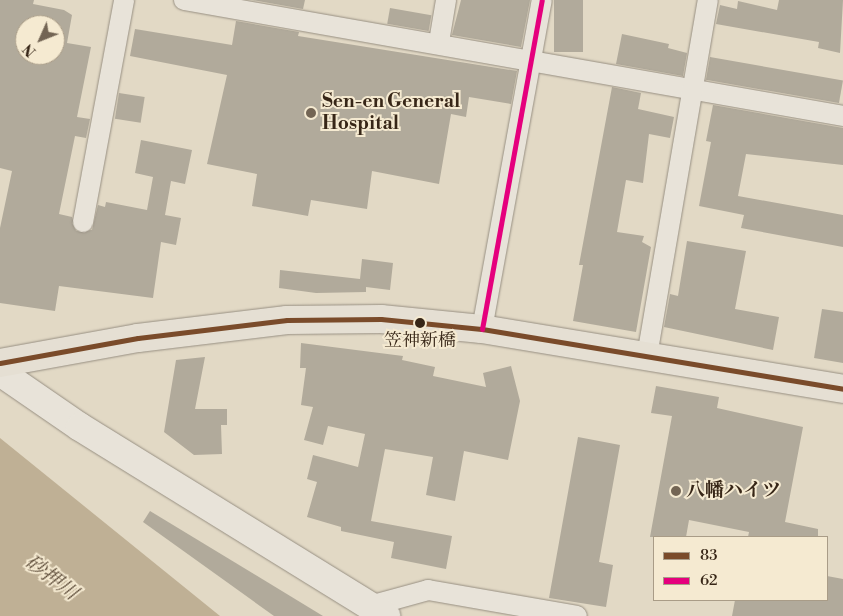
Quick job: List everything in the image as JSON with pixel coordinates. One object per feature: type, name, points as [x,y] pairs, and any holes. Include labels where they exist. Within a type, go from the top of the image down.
[{"type":"main road","points":[[0,363],[138,338],[287,320],[381,319],[482,329],[843,389]]},
{"type":"street","points":[[83,222],[124,0]]},
{"type":"street","points":[[188,0],[264,6],[531,60],[843,116]]},
{"type":"street","points":[[439,42],[446,0]]},
{"type":"street","points":[[482,329],[542,0]]},
{"type":"street","points":[[646,356],[708,0]]},
{"type":"street","points":[[0,372],[80,427],[378,611],[428,590],[577,616]]},
{"type":"water","name":"砂押川","points":[[0,438],[220,616],[0,616]]},
{"type":"building","points":[[0,0],[34,0],[33,4],[64,10],[72,15],[67,43],[91,47],[77,117],[90,119],[86,138],[75,136],[59,214],[72,217],[76,231],[92,230],[98,205],[105,207],[106,202],[147,210],[153,177],[135,173],[141,140],[192,150],[185,184],[171,181],[165,215],[181,218],[176,245],[161,242],[153,298],[59,286],[55,311],[0,303],[0,228],[12,171],[0,168]]},
{"type":"building","points":[[252,0],[305,0],[303,9]]},
{"type":"building","points":[[461,0],[530,0],[521,47],[452,35]]},
{"type":"building","points":[[554,0],[583,0],[583,52],[554,52]]},
{"type":"building","points":[[779,0],[843,0],[840,53],[818,48],[819,42],[716,24],[720,5],[737,9],[738,1],[777,10]]},
{"type":"building","points":[[390,8],[431,15],[429,31],[387,24]]},
{"type":"building","points":[[236,21],[299,32],[298,36],[517,71],[511,104],[469,97],[466,117],[451,114],[439,184],[372,171],[367,209],[311,200],[308,216],[252,206],[257,174],[207,164],[227,75],[130,56],[135,29],[232,45]]},
{"type":"building","points":[[622,34],[669,44],[668,48],[687,53],[683,76],[616,64]]},
{"type":"building","points":[[710,57],[843,80],[839,103],[706,80]]},
{"type":"building","points":[[612,87],[641,93],[638,109],[674,117],[670,138],[649,134],[643,183],[626,180],[617,232],[644,236],[642,242],[651,247],[636,332],[573,321],[583,265],[579,265]]},
{"type":"building","points":[[119,93],[145,97],[141,123],[115,119]]},
{"type":"building","points":[[713,105],[843,128],[843,165],[746,154],[738,196],[843,215],[843,247],[741,228],[744,215],[699,206],[711,142],[706,141]]},
{"type":"building","points":[[687,241],[746,251],[735,309],[779,317],[773,350],[664,327],[670,294],[678,296]]},
{"type":"building","points":[[362,259],[393,263],[390,290],[366,287],[366,292],[316,293],[279,288],[280,270],[360,279]]},
{"type":"building","points":[[822,309],[843,312],[843,363],[814,358]]},
{"type":"building","points":[[301,343],[403,356],[402,360],[435,367],[433,376],[486,387],[483,373],[511,366],[520,401],[508,460],[464,451],[455,501],[426,495],[433,457],[385,449],[371,521],[452,536],[446,569],[391,558],[394,542],[341,531],[341,527],[307,517],[317,482],[307,479],[313,455],[358,467],[365,434],[328,426],[323,445],[304,440],[313,407],[301,405],[306,368],[300,368]]},
{"type":"building","points":[[205,357],[195,409],[227,409],[227,425],[221,425],[222,454],[194,455],[164,432],[176,360]]},
{"type":"building","points":[[656,386],[719,397],[717,408],[803,427],[785,522],[818,529],[818,536],[748,536],[749,532],[689,520],[686,536],[650,537],[672,416],[651,413]]},
{"type":"building","points":[[578,437],[620,445],[599,562],[613,565],[606,607],[549,598]]},
{"type":"building","points":[[150,511],[323,616],[274,616],[143,522]]},
{"type":"building","points":[[828,576],[843,579],[843,616],[732,616],[735,601],[828,601]]},
{"type":"transit line","name":"62","points":[[482,329],[542,0]]},
{"type":"transit line","name":"83","points":[[0,363],[138,338],[287,320],[381,319],[482,329],[843,389]]},
{"type":"place","name":"Sen-en General Hospital","points":[[311,113]]},
{"type":"place","name":"笠神新橋","points":[[420,323]]},
{"type":"place","name":"八幡ハイツ","points":[[676,491]]}]
